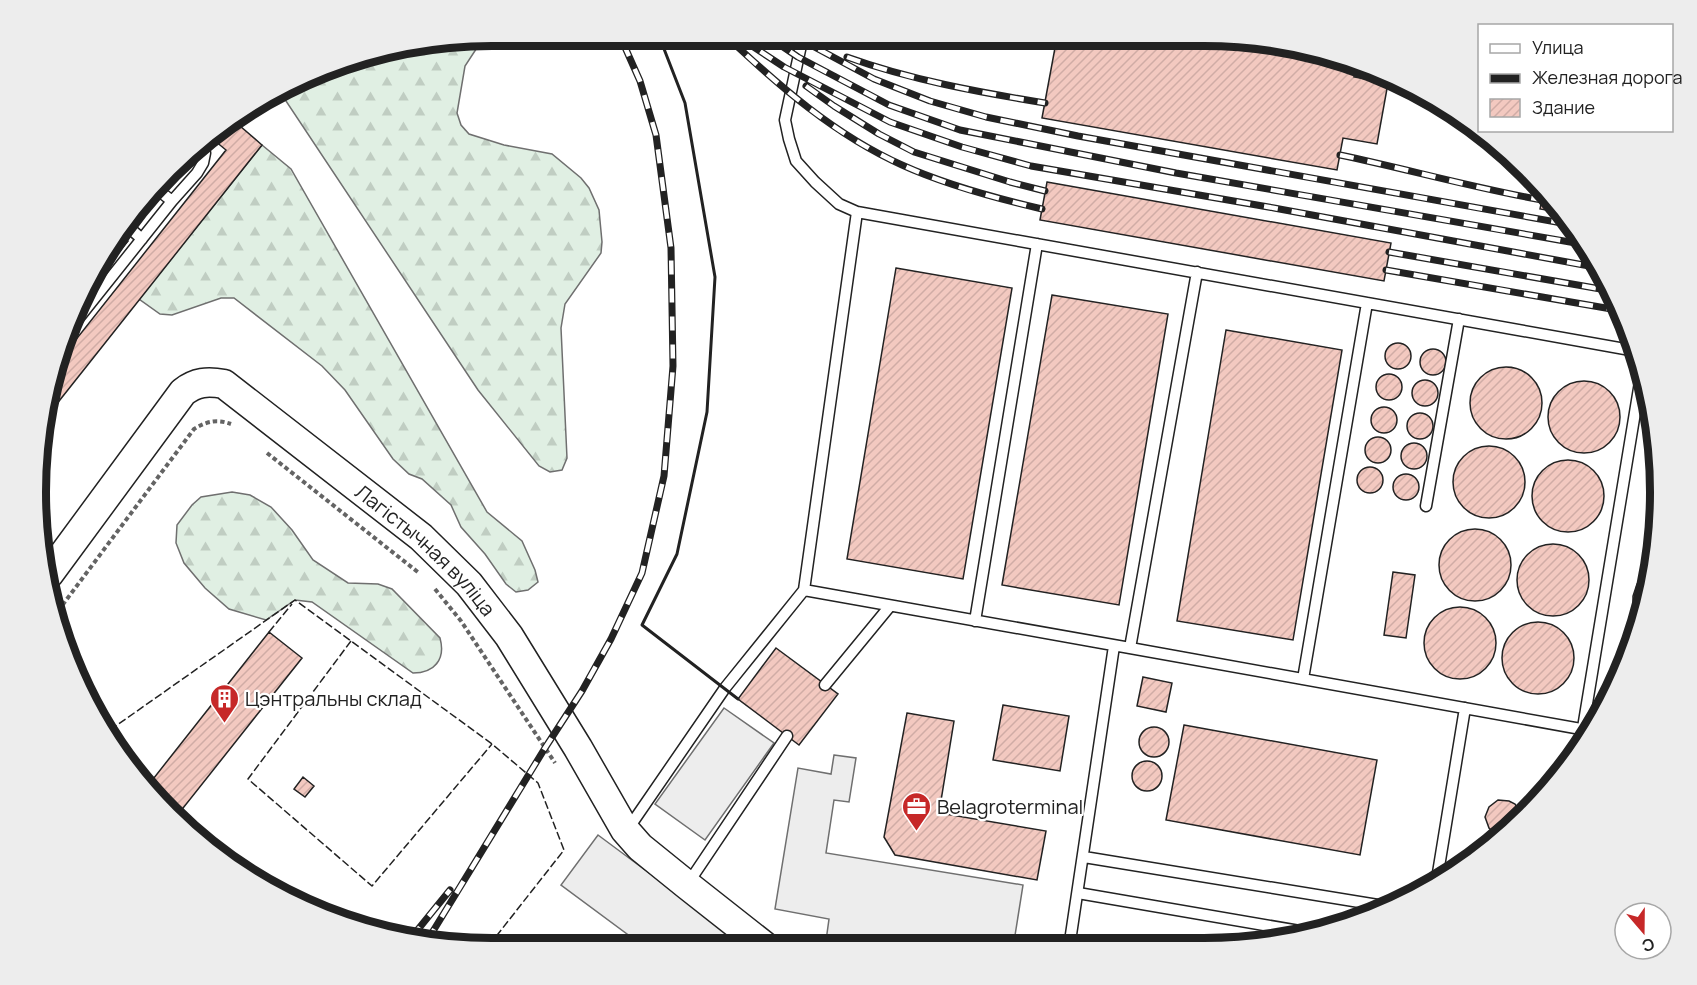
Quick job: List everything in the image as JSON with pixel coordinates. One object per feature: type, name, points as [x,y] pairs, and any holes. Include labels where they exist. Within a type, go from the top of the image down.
[{"type":"street","name":"Лагістычная вуліца","points":[[53,569],[183,392],[194,384],[211,381],[224,384],[421,537],[469,584],[509,636],[590,768],[613,813],[627,832],[640,847],[754,938]]},
{"type":"lane","points":[[801,46],[785,120],[796,160],[839,204],[857,212],[1627,349]]},
{"type":"lane","points":[[86,309],[197,173],[203,163],[205,152]]},
{"type":"lane","points":[[162,193],[172,201]]},
{"type":"lane","points":[[627,832],[725,688],[804,590],[857,212]]},
{"type":"lane","points":[[132,230],[142,239]]},
{"type":"lane","points":[[975,621],[1037,244]]},
{"type":"lane","points":[[1130,648],[1197,272]]},
{"type":"lane","points":[[99,282],[104,286]]},
{"type":"lane","points":[[1303,679],[1367,303]]},
{"type":"lane","points":[[1426,506],[1459,319]]},
{"type":"lane","points":[[1590,718],[1639,392]]},
{"type":"lane","points":[[804,590],[1582,729]]},
{"type":"lane","points":[[825,685],[890,606]]},
{"type":"lane","points":[[1070,938],[1114,645]]},
{"type":"lane","points":[[1438,872],[1465,708]]},
{"type":"lane","points":[[687,885],[787,736]]},
{"type":"lane","points":[[1084,857],[1376,905]]},
{"type":"lane","points":[[1077,893],[1293,930]]},
{"type":"path","points":[[62,606],[194,429],[204,423],[217,420],[229,423],[238,430]]},
{"type":"path","points":[[265,451],[428,580]]},
{"type":"path","points":[[434,588],[461,621],[566,779],[590,768]]},
{"type":"green space","points":[[478,46],[465,66],[457,113],[461,125],[469,134],[504,145],[552,154],[581,178],[589,188],[599,210],[601,253],[565,304],[561,328],[567,458],[562,470],[550,472],[539,466],[478,390],[284,98],[322,80],[377,62],[434,50]]},
{"type":"green space","points":[[262,145],[291,169],[487,512],[522,541],[538,582],[528,590],[516,592],[506,584],[485,554],[461,527],[451,505],[422,479],[409,474],[393,459],[345,390],[322,366],[234,298],[221,298],[172,315],[160,314],[139,299]]},
{"type":"green space","points":[[232,492],[250,495],[271,507],[292,530],[313,560],[348,583],[378,584],[392,589],[440,638],[441,653],[437,664],[427,671],[413,673],[312,602],[295,600],[266,620],[229,609],[205,588],[184,563],[176,543],[177,525],[192,505],[201,497]]},
{"type":"shaded area","points":[[724,708],[774,743],[705,840],[655,804]]},
{"type":"shaded area","points":[[834,755],[856,758],[849,802],[834,800],[826,853],[1023,885],[1015,938],[826,938],[829,919],[775,909],[798,768],[831,774]]},
{"type":"shaded area","points":[[598,835],[737,938],[633,938],[561,885]]},
{"type":"building","points":[[1055,46],[1204,46],[1263,50],[1320,62],[1355,72],[1354,77],[1378,81],[1388,86],[1377,144],[1343,138],[1337,170],[1042,118]]},
{"type":"building","points":[[240,126],[262,145],[55,406],[71,345],[226,150],[217,142]]},
{"type":"building","points":[[1047,182],[1391,243],[1384,281],[1040,220]]},
{"type":"building","points":[[1542,200],[1550,211],[1540,209]]},
{"type":"building","points":[[126,239],[128,241],[109,265]]},
{"type":"building","points":[[896,268],[1012,288],[963,579],[847,559]]},
{"type":"building","points":[[1052,295],[1168,314],[1119,605],[1002,585]]},
{"type":"building","points":[[1226,330],[1342,350],[1293,640],[1177,621]]},
{"type":"building","points":[[1398,343],[1408,346],[1411,356],[1408,366],[1398,369],[1388,366],[1385,356],[1388,346]]},
{"type":"building","points":[[1433,349],[1442,353],[1446,362],[1442,371],[1433,375],[1424,371],[1420,362],[1424,353]]},
{"type":"building","points":[[1513,367],[1532,377],[1540,389],[1542,403],[1540,417],[1532,429],[1520,437],[1499,439],[1480,429],[1472,417],[1470,396],[1480,377],[1492,369]]},
{"type":"building","points":[[1389,374],[1399,377],[1402,387],[1399,397],[1389,400],[1379,397],[1376,387],[1379,377]]},
{"type":"building","points":[[1425,380],[1435,383],[1438,393],[1435,403],[1425,406],[1415,403],[1412,393],[1415,383]]},
{"type":"building","points":[[1591,381],[1610,391],[1618,403],[1620,417],[1618,431],[1610,443],[1598,451],[1577,453],[1558,443],[1550,431],[1548,410],[1558,391],[1570,383]]},
{"type":"building","points":[[1384,407],[1394,410],[1397,420],[1394,430],[1384,433],[1374,430],[1371,420],[1374,410]]},
{"type":"building","points":[[1420,413],[1430,416],[1433,426],[1430,436],[1420,439],[1410,436],[1407,426],[1410,416]]},
{"type":"building","points":[[1378,437],[1388,440],[1391,450],[1388,460],[1378,463],[1368,460],[1365,450],[1368,440]]},
{"type":"building","points":[[1414,443],[1424,446],[1427,456],[1424,466],[1414,469],[1404,466],[1401,456],[1404,446]]},
{"type":"building","points":[[1482,446],[1496,446],[1515,456],[1525,475],[1525,489],[1515,508],[1496,518],[1482,518],[1463,508],[1453,489],[1453,475],[1463,456]]},
{"type":"building","points":[[1561,460],[1575,460],[1594,470],[1604,489],[1604,503],[1594,522],[1575,532],[1561,532],[1542,522],[1532,503],[1532,489],[1542,470]]},
{"type":"building","points":[[1370,467],[1380,470],[1383,480],[1380,490],[1370,493],[1360,490],[1357,480],[1360,470]]},
{"type":"building","points":[[1406,474],[1416,477],[1419,487],[1416,497],[1406,500],[1396,497],[1393,487],[1396,477]]},
{"type":"building","points":[[1482,529],[1501,539],[1509,551],[1511,565],[1509,579],[1501,591],[1489,599],[1468,601],[1449,591],[1441,579],[1439,558],[1449,539],[1461,531]]},
{"type":"building","points":[[1546,544],[1560,544],[1579,554],[1589,573],[1589,587],[1579,606],[1560,616],[1546,616],[1527,606],[1517,587],[1517,573],[1527,554]]},
{"type":"building","points":[[1393,572],[1415,575],[1406,638],[1384,635]]},
{"type":"building","points":[[1642,577],[1634,611],[1633,596],[1637,584]]},
{"type":"building","points":[[1467,607],[1486,617],[1494,629],[1496,643],[1494,657],[1486,669],[1474,677],[1453,679],[1434,669],[1426,657],[1424,636],[1434,617],[1446,609]]},
{"type":"building","points":[[1545,622],[1564,632],[1572,644],[1574,658],[1572,672],[1564,684],[1552,692],[1531,694],[1512,684],[1504,672],[1502,651],[1512,632],[1524,624]]},
{"type":"building","name":"Цэнтральны склад","points":[[269,632],[302,658],[180,811],[152,781]]},
{"type":"building","points":[[776,648],[838,694],[799,745],[738,699]]},
{"type":"building","points":[[1143,677],[1172,683],[1166,712],[1137,706]]},
{"type":"building","points":[[1003,705],[1069,716],[1060,771],[993,760]]},
{"type":"building","points":[[907,713],[954,721],[939,813],[1046,831],[1037,880],[895,855],[884,837]]},
{"type":"building","points":[[1184,725],[1377,760],[1360,855],[1166,820]]},
{"type":"building","points":[[1154,727],[1165,731],[1169,742],[1165,753],[1154,757],[1143,753],[1139,742],[1143,731]]},
{"type":"building","points":[[1147,761],[1158,765],[1162,776],[1158,787],[1147,791],[1136,787],[1132,776],[1136,765]]},
{"type":"building","points":[[303,777],[314,786],[305,797],[294,789]]},
{"type":"building","points":[[1498,800],[1509,801],[1515,804],[1518,810],[1494,832],[1489,828],[1485,817],[1489,807]]},
{"type":"railway","points":[[431,934],[582,691],[611,639],[642,573],[664,476],[673,366],[671,248],[656,135],[640,81],[624,46]]},
{"type":"railway","points":[[737,46],[809,108],[877,153],[953,185],[1042,209]]},
{"type":"railway","points":[[752,46],[784,67],[890,122],[962,147],[1031,166],[1588,266]]},
{"type":"railway","points":[[782,46],[798,57],[889,105],[960,130],[1176,173],[1573,243]]},
{"type":"railway","points":[[813,46],[874,79],[930,101],[986,117],[1078,136],[1559,222]]},
{"type":"railway","points":[[847,57],[920,79],[1045,103]]},
{"type":"railway","points":[[806,86],[879,134],[914,152],[1045,191]]},
{"type":"railway","points":[[1340,155],[1541,200]]},
{"type":"railway","points":[[1389,252],[1602,289]]},
{"type":"railway","points":[[1386,270],[1611,309]]},
{"type":"railway","points":[[416,932],[450,890]]},
{"type":"fence","points":[[114,727],[295,600],[492,744],[538,783],[564,850],[495,938]]},
{"type":"fence","points":[[269,632],[292,604]]},
{"type":"fence","points":[[351,641],[248,779],[372,886],[492,744]]},
{"type":"wall","points":[[663,46],[685,103],[715,277],[707,412],[677,554],[642,625],[738,699]]},
{"type":"place","name":"Цэнтральны склад","points":[[224,724]]},
{"type":"place","name":"Belagroterminal","points":[[916,832]]}]
